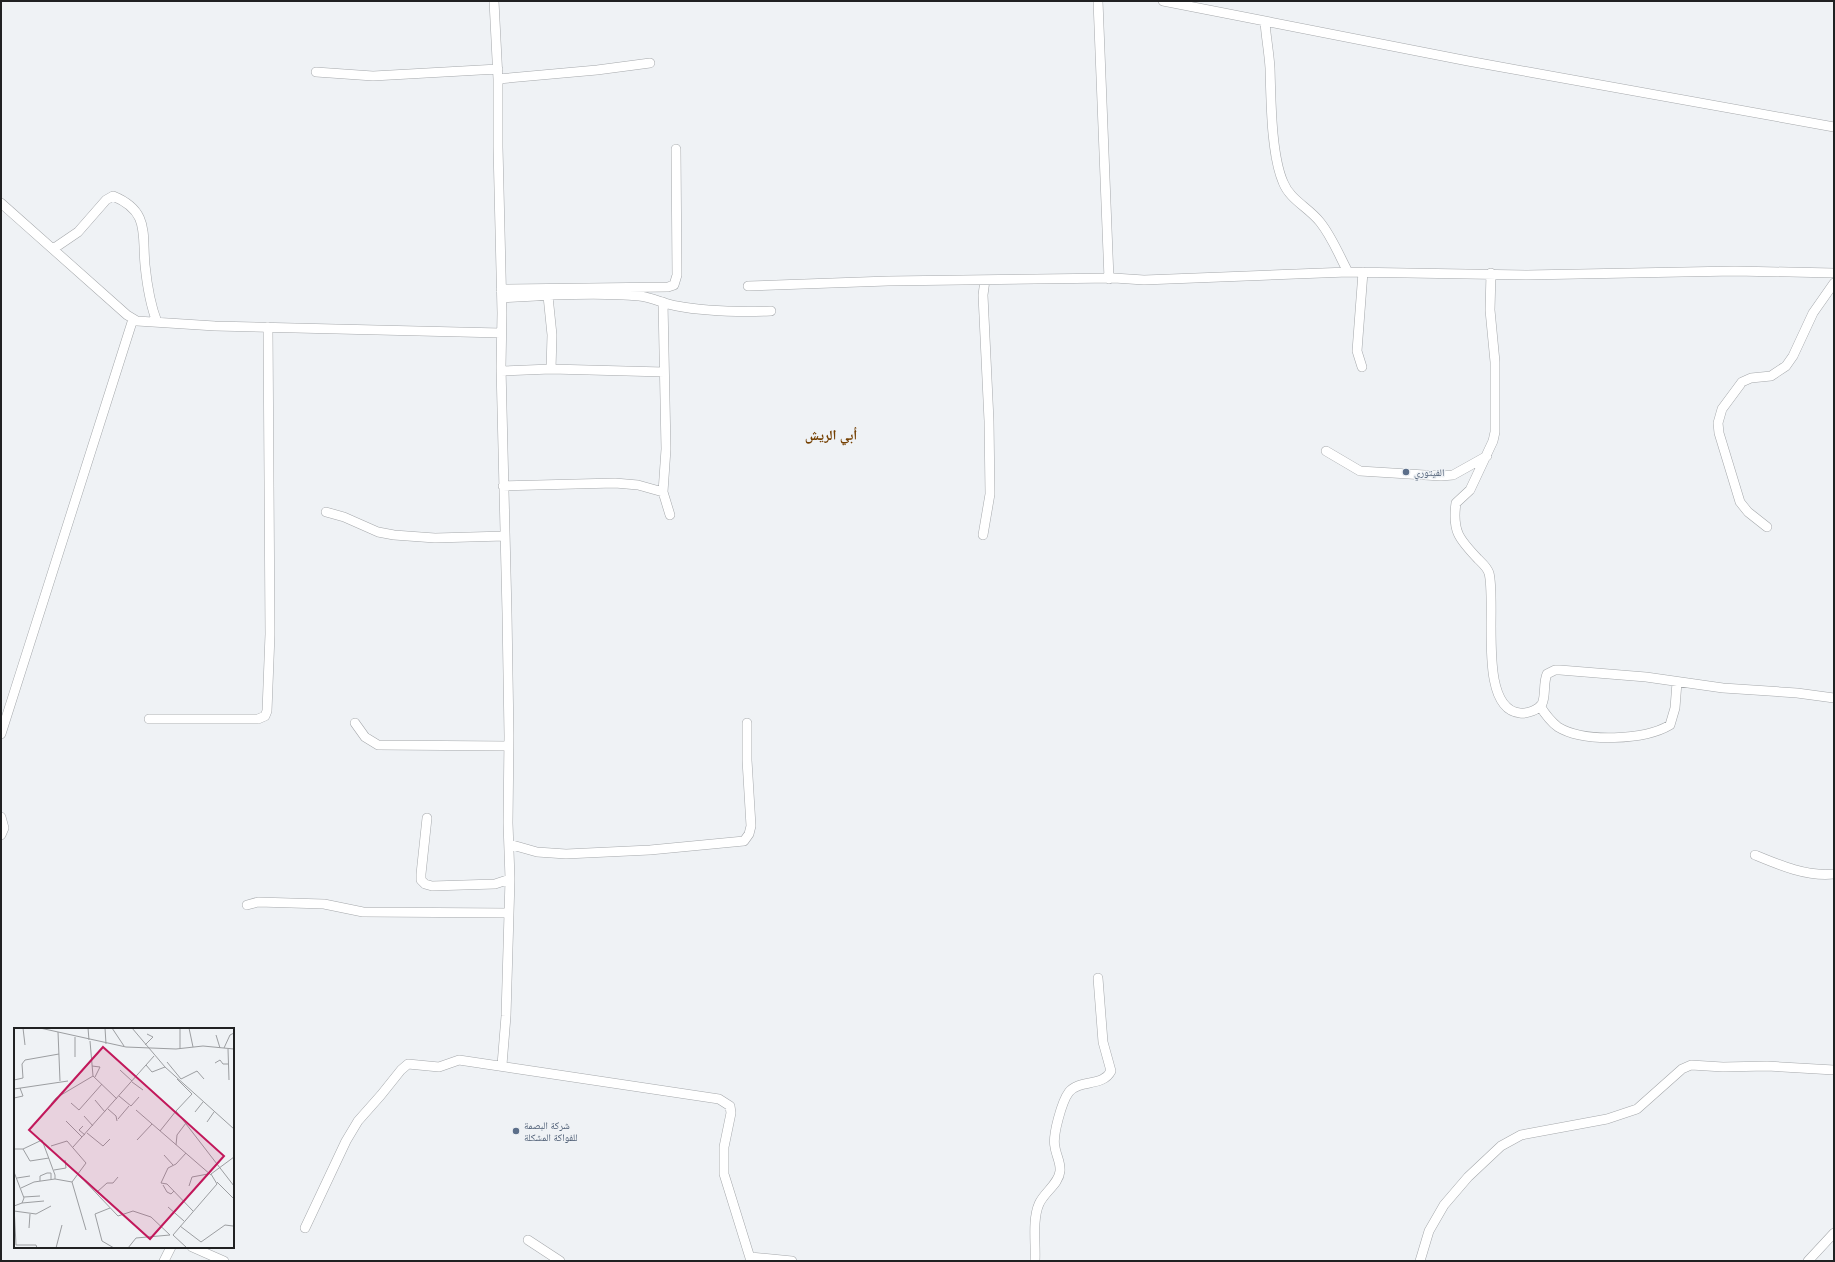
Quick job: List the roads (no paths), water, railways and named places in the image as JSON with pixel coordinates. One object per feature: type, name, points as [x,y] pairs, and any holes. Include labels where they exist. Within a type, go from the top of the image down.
[{"type":"street","points":[[494,1],[498,74],[501,371],[509,746],[510,879],[506,1016],[502,1066]]},
{"type":"street","points":[[1098,1],[1109,279]]},
{"type":"street","points":[[1162,1],[1265,22],[1834,128]]},
{"type":"street","points":[[1265,22],[1273,125],[1278,165],[1283,183],[1300,205],[1319,220],[1329,234],[1348,272]]},
{"type":"street","points":[[316,72],[373,76],[498,74],[597,70],[650,63]]},
{"type":"street","points":[[501,293],[668,287],[674,285],[677,275],[676,149]]},
{"type":"street","points":[[53,249],[78,232],[106,200],[114,196],[119,198],[136,212],[141,220],[144,231],[145,264],[149,295],[157,322]]},
{"type":"street","points":[[1,203],[132,319],[157,322],[268,327],[501,333]]},
{"type":"street","points":[[748,286],[888,281],[1144,280],[1348,272],[1602,274],[1735,271],[1834,273]]},
{"type":"street","points":[[1362,367],[1357,351],[1363,272]]},
{"type":"street","points":[[1491,273],[1490,310],[1495,362],[1497,415],[1493,442],[1470,490],[1456,503],[1454,526],[1458,536],[1488,572],[1492,611],[1494,682],[1500,701],[1507,708],[1518,713],[1532,711],[1540,706],[1543,700],[1545,678],[1547,674],[1555,670],[1646,677],[1677,682],[1834,698]]},
{"type":"street","points":[[983,535],[990,494],[989,421],[983,295],[985,280]]},
{"type":"street","points":[[1767,527],[1748,512],[1740,502],[1718,423],[1722,409],[1733,392],[1742,382],[1751,378],[1771,376],[1786,366],[1793,356],[1813,313],[1834,283]]},
{"type":"street","points":[[501,293],[548,296],[640,296],[699,310],[730,312],[771,311]]},
{"type":"street","points":[[548,296],[552,335],[551,369]]},
{"type":"street","points":[[662,302],[666,449],[663,492],[670,515]]},
{"type":"street","points":[[1,734],[132,319]]},
{"type":"street","points":[[149,719],[258,719],[265,716],[268,711],[270,634],[268,327]]},
{"type":"street","points":[[501,371],[551,369],[664,372]]},
{"type":"street","points":[[1326,451],[1360,471],[1441,476],[1453,475],[1460,472],[1486,456]]},
{"type":"street","points":[[503,486],[626,483],[663,492]]},
{"type":"street","points":[[326,512],[344,517],[378,532],[394,535],[435,538],[505,536]]},
{"type":"street","points":[[1540,706],[1552,722],[1559,727],[1574,733],[1608,737],[1648,733],[1670,725],[1675,708],[1677,682]]},
{"type":"street","points":[[355,723],[365,737],[378,745],[509,746]]},
{"type":"street","points":[[509,844],[537,852],[566,854],[650,850],[744,841],[749,834],[751,826],[751,795],[747,760],[747,723]]},
{"type":"street","points":[[1,817],[4,828],[1,835]]},
{"type":"street","points":[[426,818],[421,874],[421,880],[425,884],[432,886],[483,886],[510,879]]},
{"type":"street","points":[[1755,855],[1788,868],[1808,872],[1834,874]]},
{"type":"street","points":[[247,904],[258,902],[324,904],[363,912],[509,913]]},
{"type":"street","points":[[1035,1261],[1036,1215],[1038,1205],[1056,1181],[1060,1171],[1054,1138],[1060,1114],[1069,1092],[1078,1085],[1104,1078],[1110,1071],[1103,1042],[1098,978]]},
{"type":"street","points":[[305,1228],[354,1127],[404,1065],[408,1064],[439,1067],[459,1060],[719,1099],[726,1103],[730,1106],[731,1113],[724,1147],[724,1174],[751,1259],[792,1261]]},
{"type":"street","points":[[1420,1261],[1429,1231],[1444,1205],[1491,1154],[1521,1135],[1607,1119],[1637,1109],[1682,1069],[1690,1065],[1723,1067],[1767,1066],[1834,1070]]},
{"type":"street","points":[[1808,1261],[1834,1233]]},
{"type":"street","points":[[528,1240],[560,1261]]},
{"type":"street","points":[[164,1261],[170,1248]]},
{"type":"street","points":[[194,1248],[224,1261]]},
{"type":"place","name":"الفيتوري","points":[[1406,472]]},
{"type":"place","name":"شركة البصمة للفواكة المشكلة","points":[[516,1131]]},
{"type":"district","name":"أبي الريش","points":[[831,435]]}]
